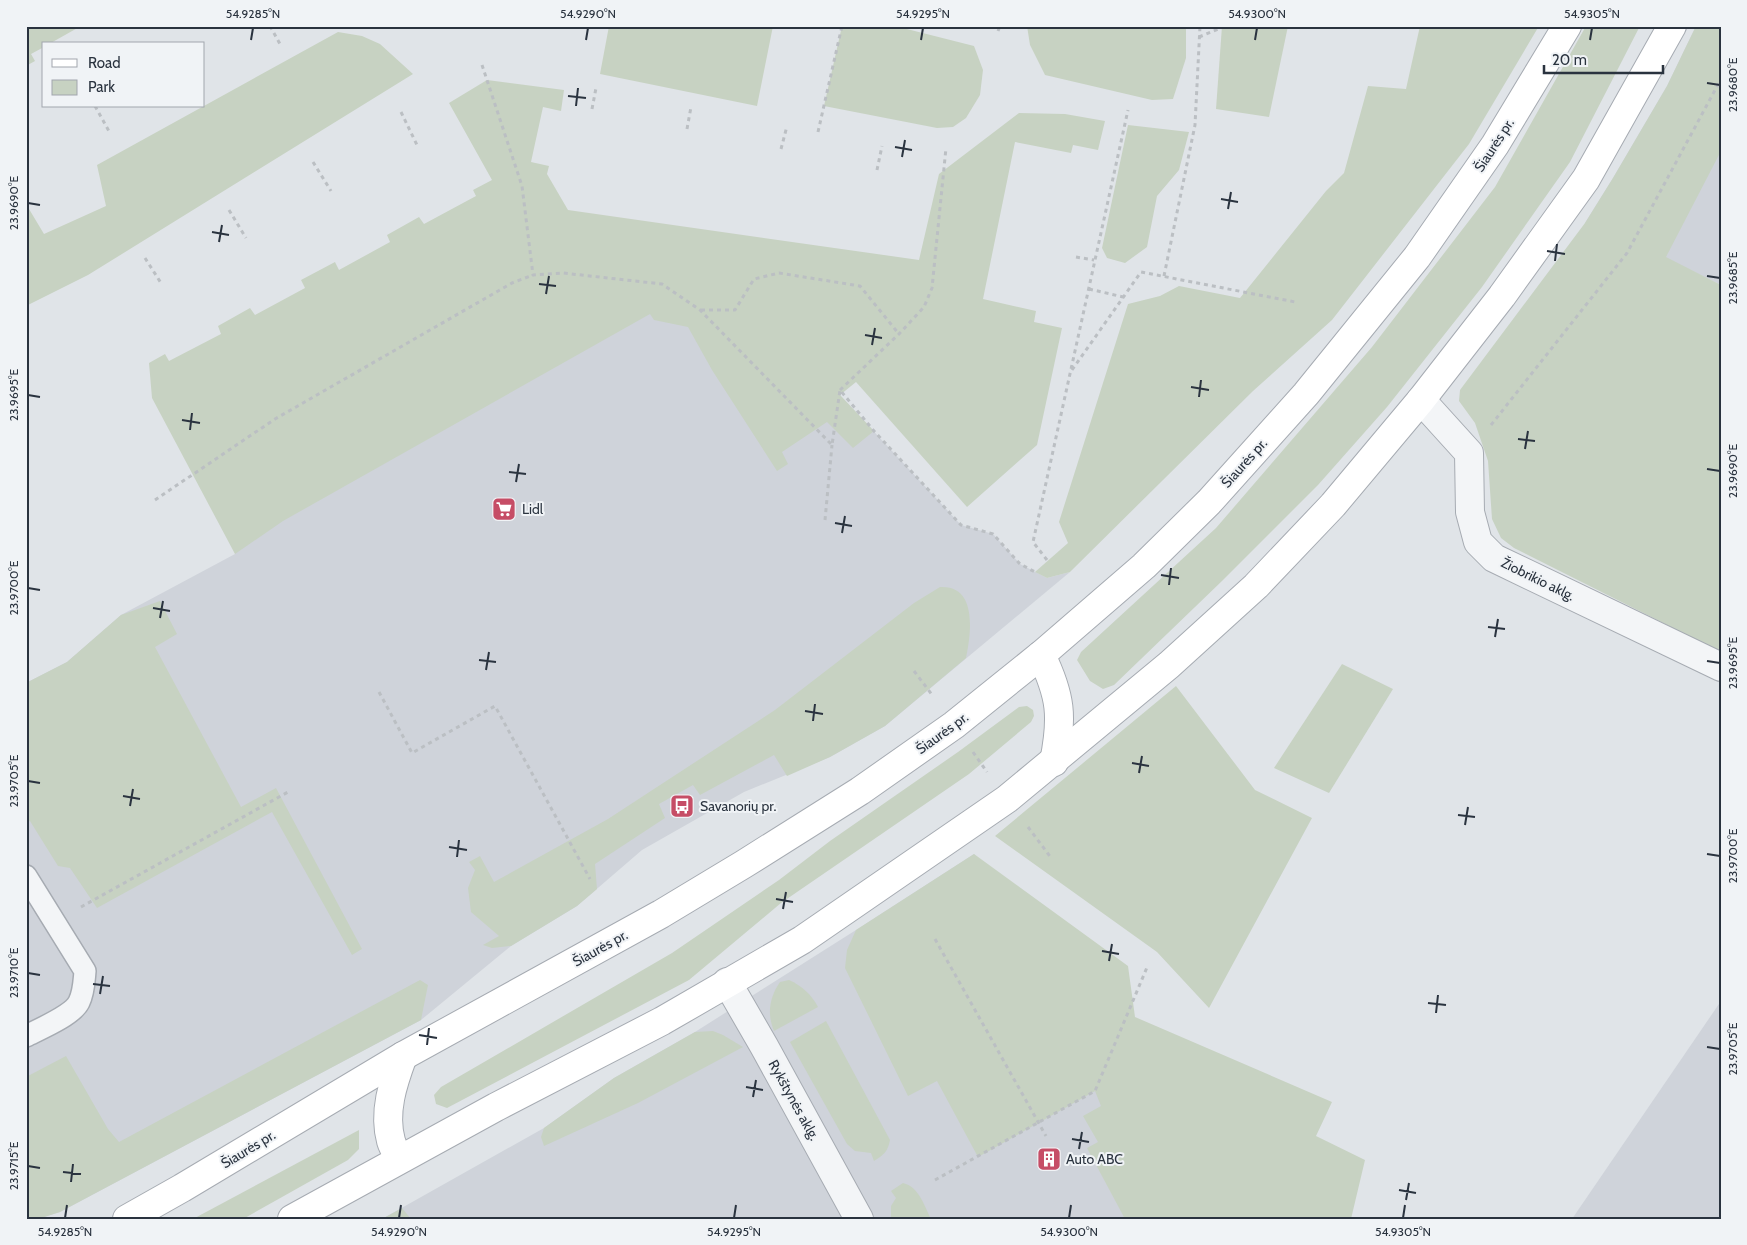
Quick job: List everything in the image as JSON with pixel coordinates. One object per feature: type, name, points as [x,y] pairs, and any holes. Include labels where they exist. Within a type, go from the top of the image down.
[{"type":"main road","name":"Šiaurės pr.","points":[[127,1219],[403,1056],[661,914],[744,864],[860,792],[954,725],[1041,655],[1144,566],[1209,502],[1306,394],[1417,258],[1495,145],[1567,26]]},
{"type":"main road","points":[[292,1219],[662,1021],[802,940],[1007,799],[1169,665],[1256,586],[1333,505],[1421,400],[1502,296],[1586,179],[1672,26]]},
{"type":"main road","points":[[1041,655],[1051,676],[1059,706],[1060,734],[1054,762]]},
{"type":"main road","points":[[400,1160],[391,1142],[388,1120],[391,1090],[403,1056]]},
{"type":"street","points":[[1421,400],[1469,453]]},
{"type":"street","name":"Žiobrikio aklg.","points":[[1469,453],[1470,512],[1478,542],[1494,558],[1721,667]]},
{"type":"street","name":"Rykštynės aklg.","points":[[727,982],[858,1219]]},
{"type":"lane","points":[[26,876],[85,971],[84,987],[79,1003],[69,1013],[26,1036]]},
{"type":"path","points":[[270,26],[280,44]]},
{"type":"path","points":[[818,132],[842,26]]},
{"type":"path","points":[[1164,276],[1196,125],[1200,26]]},
{"type":"path","points":[[1199,37],[1226,26]]},
{"type":"path","points":[[482,66],[522,186],[533,275]]},
{"type":"path","points":[[1469,453],[1627,253],[1721,79]]},
{"type":"path","points":[[592,109],[596,88]]},
{"type":"path","points":[[687,129],[691,107]]},
{"type":"path","points":[[96,108],[110,133]]},
{"type":"path","points":[[1047,560],[1033,542],[1128,110]]},
{"type":"path","points":[[401,112],[418,145]]},
{"type":"path","points":[[782,149],[786,126]]},
{"type":"path","points":[[877,170],[882,146]]},
{"type":"path","points":[[825,520],[832,445],[840,390],[899,334],[924,307],[932,288],[946,148]]},
{"type":"path","points":[[313,162],[331,192]]},
{"type":"path","points":[[229,210],[246,238]]},
{"type":"path","points":[[1076,257],[1094,260]]},
{"type":"path","points":[[145,258],[161,283]]},
{"type":"path","points":[[155,500],[275,419],[512,283],[533,275],[563,272],[662,284],[700,310],[832,445]]},
{"type":"path","points":[[1070,373],[1141,272],[1295,302]]},
{"type":"path","points":[[700,310],[735,310],[754,279],[778,273],[860,286],[899,334]]},
{"type":"path","points":[[1088,289],[1123,296]]},
{"type":"path","points":[[840,390],[874,431],[962,525],[993,534],[1020,564],[1035,572]]},
{"type":"path","points":[[914,671],[1052,858]]},
{"type":"path","points":[[379,692],[412,753],[495,706],[590,879]]},
{"type":"path","points":[[54,921],[288,792]]},
{"type":"path","points":[[935,940],[1046,1136]]},
{"type":"path","points":[[935,1180],[1039,1124],[1095,1091],[1148,965]]},
{"type":"shaded area","points":[[1696,26],[1721,26],[1721,285],[1666,258],[1585,223],[1667,86]]},
{"type":"shaded area","points":[[512,283],[756,305],[961,525],[993,534],[1020,564],[1047,578],[1070,572],[885,726],[830,757],[744,792],[642,850],[577,906],[511,946],[421,1020],[60,1212],[38,1219],[26,1219],[26,683],[67,662],[121,615],[235,554],[242,511]]},
{"type":"shaded area","points":[[974,854],[1286,1219],[382,1219],[544,1128],[614,1078],[695,1032]]},
{"type":"shaded area","points":[[1721,1001],[1721,1219],[1572,1219]]},
{"type":"green space","points":[[26,26],[81,26],[53,42],[42,42],[42,48],[31,54],[35,61],[26,66]]},
{"type":"green space","points":[[609,26],[773,26],[757,106],[600,74]]},
{"type":"green space","points":[[842,26],[895,26],[974,46],[983,70],[980,95],[966,118],[953,127],[937,128],[824,106]]},
{"type":"green space","points":[[1027,26],[1186,26],[1186,58],[1173,99],[1152,100],[1045,75],[1030,45]]},
{"type":"green space","points":[[1222,26],[1288,26],[1269,117],[1216,109]]},
{"type":"green space","points":[[1420,26],[1539,26],[1469,144],[1332,320],[1253,391],[1070,572],[1047,578],[1035,572],[1068,543],[1059,522],[1128,304],[1160,296],[1179,286],[1240,298],[1326,191],[1344,173],[1368,86],[1406,89]]},
{"type":"green space","points":[[1586,26],[1640,26],[1570,162],[1482,287],[1387,407],[1318,485],[1114,685],[1103,689],[1090,681],[1077,660],[1081,652],[1216,528],[1372,347],[1495,187]]},
{"type":"green space","points":[[1696,26],[1721,26],[1721,151],[1666,257],[1721,285],[1721,652],[1514,548],[1501,538],[1492,519],[1488,461],[1475,423],[1459,401],[1460,390],[1585,223],[1667,86]]},
{"type":"green space","points":[[338,32],[362,36],[380,44],[413,74],[88,275],[26,306],[26,204],[44,234],[106,206],[97,165],[200,108],[205,108],[205,105]]},
{"type":"green space","points":[[487,80],[564,90],[561,111],[543,107],[531,162],[549,166],[547,174],[568,210],[919,260],[939,174],[1019,113],[1065,114],[1105,121],[1098,150],[1073,145],[1071,153],[1015,142],[983,299],[1036,311],[1034,322],[1062,328],[1037,445],[967,507],[856,382],[840,395],[874,431],[853,448],[827,422],[782,452],[788,464],[777,471],[712,370],[688,327],[654,320],[650,314],[283,521],[235,554],[152,398],[149,363],[165,354],[169,361],[221,334],[218,326],[250,308],[255,315],[305,288],[301,280],[335,262],[339,270],[390,242],[387,235],[419,217],[424,224],[476,196],[473,190],[492,180],[449,103]]},
{"type":"green space","points":[[1128,125],[1189,132],[1179,170],[1157,196],[1147,247],[1125,263],[1107,258],[1102,248]]},
{"type":"green space","points":[[940,587],[952,588],[961,594],[966,602],[970,624],[966,658],[885,726],[830,757],[787,776],[774,755],[700,795],[693,785],[659,804],[665,818],[595,864],[597,889],[577,906],[511,946],[492,948],[483,945],[499,936],[471,912],[468,888],[475,870],[469,862],[480,856],[494,882],[608,819],[775,710],[914,603]]},
{"type":"green space","points":[[160,601],[177,634],[155,647],[241,807],[276,788],[362,949],[352,955],[272,812],[97,908],[70,868],[58,866],[30,821],[26,823],[26,683],[67,662],[121,615]]},
{"type":"green space","points":[[1342,664],[1393,689],[1329,793],[1274,768]]},
{"type":"green space","points":[[1176,686],[1255,790],[1312,818],[1209,1008],[1157,952],[995,836]]},
{"type":"green space","points":[[1027,706],[1033,710],[1034,716],[1031,722],[969,774],[781,903],[689,980],[447,1108],[436,1104],[434,1095],[441,1087],[672,953],[779,880],[830,841],[1019,707]]},
{"type":"green space","points":[[974,854],[1128,966],[1135,1017],[1332,1102],[1316,1136],[1365,1160],[1351,1219],[1125,1219],[1087,1148],[1098,1142],[1083,1116],[1101,1106],[1095,1091],[978,1157],[937,1081],[908,1096],[845,968],[847,950],[856,930]]},
{"type":"green space","points":[[420,980],[428,985],[421,1020],[60,1212],[38,1219],[26,1219],[26,1077],[66,1056],[108,1129],[119,1142]]},
{"type":"green space","points":[[789,980],[806,991],[818,1007],[774,1031],[770,1018],[771,1000],[780,982]]},
{"type":"green space","points":[[826,1021],[890,1140],[885,1152],[874,1161],[871,1153],[855,1151],[847,1144],[790,1042]]},
{"type":"green space","points":[[713,1031],[743,1047],[638,1103],[544,1146],[541,1137],[544,1128],[614,1078],[695,1032]]},
{"type":"green space","points":[[359,1130],[359,1149],[348,1160],[243,1219],[193,1219]]},
{"type":"green space","points":[[903,1183],[909,1185],[917,1192],[931,1219],[891,1219],[891,1206],[896,1198],[891,1191]]},
{"type":"green space","points":[[402,1208],[411,1219],[382,1219]]},
{"type":"place","name":"Lidl","points":[[504,509]]},
{"type":"place","name":"Savanorių pr.","points":[[682,806]]},
{"type":"place","name":"Auto ABC","points":[[1049,1159]]}]
